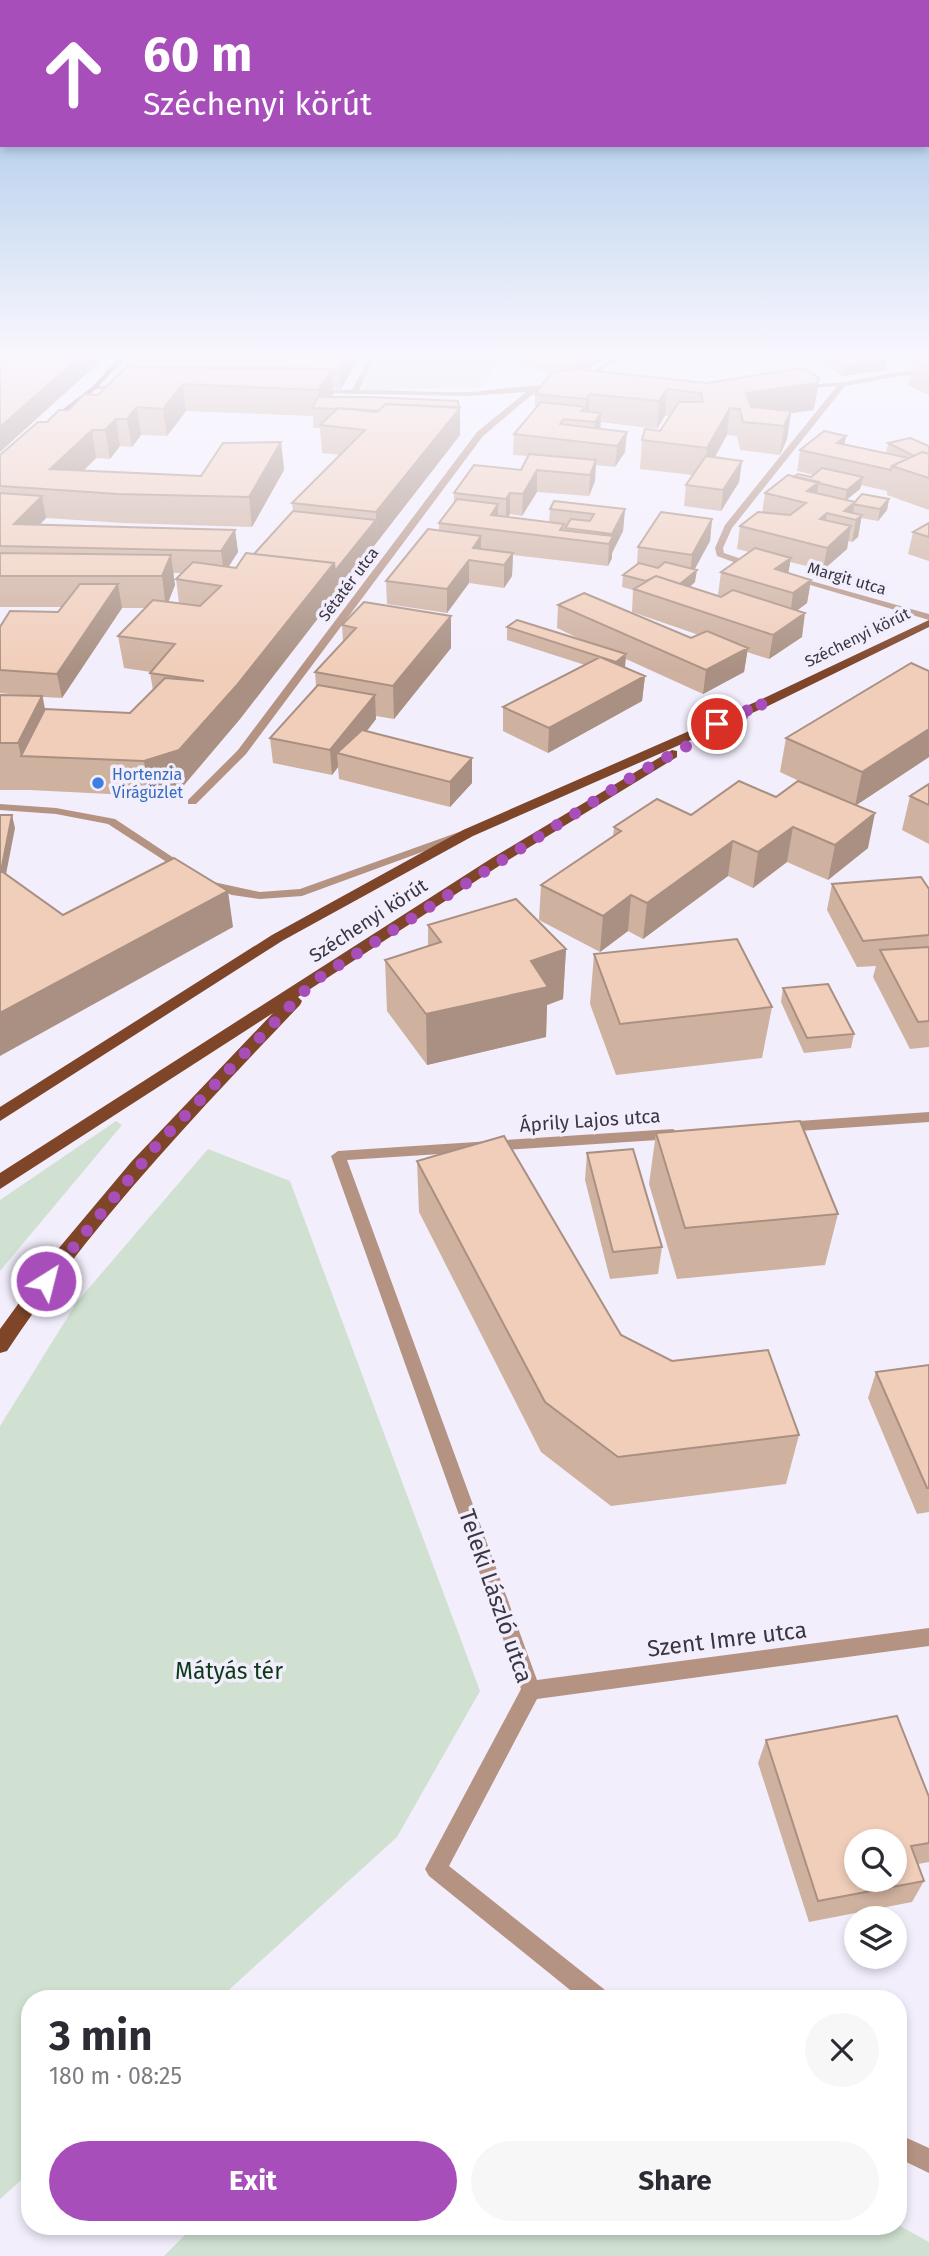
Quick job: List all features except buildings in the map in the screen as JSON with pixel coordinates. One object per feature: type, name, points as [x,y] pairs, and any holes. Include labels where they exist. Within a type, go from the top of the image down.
[{"type":"main road","name":"Széchenyi körút","points":[[0,1113],[277,938],[468,832],[764,703],[929,623]]},
{"type":"main road","name":"Széchenyi körút","points":[[0,1182],[635,775],[764,703]]},
{"type":"main road","points":[[0,1345],[74,1244],[156,1146],[314,981]]},
{"type":"street","name":"Sétatér utca","points":[[192,802],[242,752],[461,459]]},
{"type":"street","points":[[768,570],[727,558],[720,554],[719,548],[727,527],[782,459]]},
{"type":"street","name":"Margit utca","points":[[781,574],[929,617]]},
{"type":"street","points":[[0,807],[56,811],[111,821],[203,882],[237,894],[268,898],[312,892],[388,860],[468,832]]},
{"type":"street","points":[[764,1128],[929,1117]]},
{"type":"street","name":"Áprily Lajos utca","points":[[338,1156],[695,1132]]},
{"type":"street","name":"Teleki László utca","points":[[338,1156],[531,1690],[436,1869],[587,1990]]},
{"type":"street","name":"Szent Imre utca","points":[[531,1690],[929,1637]]},
{"type":"street","points":[[907,2150],[929,2161]]},
{"type":"green space","points":[[116,1121],[122,1125],[0,1271],[0,1200]]},
{"type":"green space","name":"Mátyás tér","points":[[208,1149],[290,1181],[480,1691],[397,1837],[229,1990],[21,1990],[21,2180],[0,2199],[0,1426],[77,1302]]},
{"type":"green space","points":[[907,2230],[929,2242],[929,2256],[164,2256],[185,2235],[907,2235]]},
{"type":"place","name":"Hortenzia Virágüzlet","points":[[98,783]]},
{"type":"route","points":[[46,1281],[156,1146],[314,981],[497,860],[635,775],[764,703],[717,724]]}]
